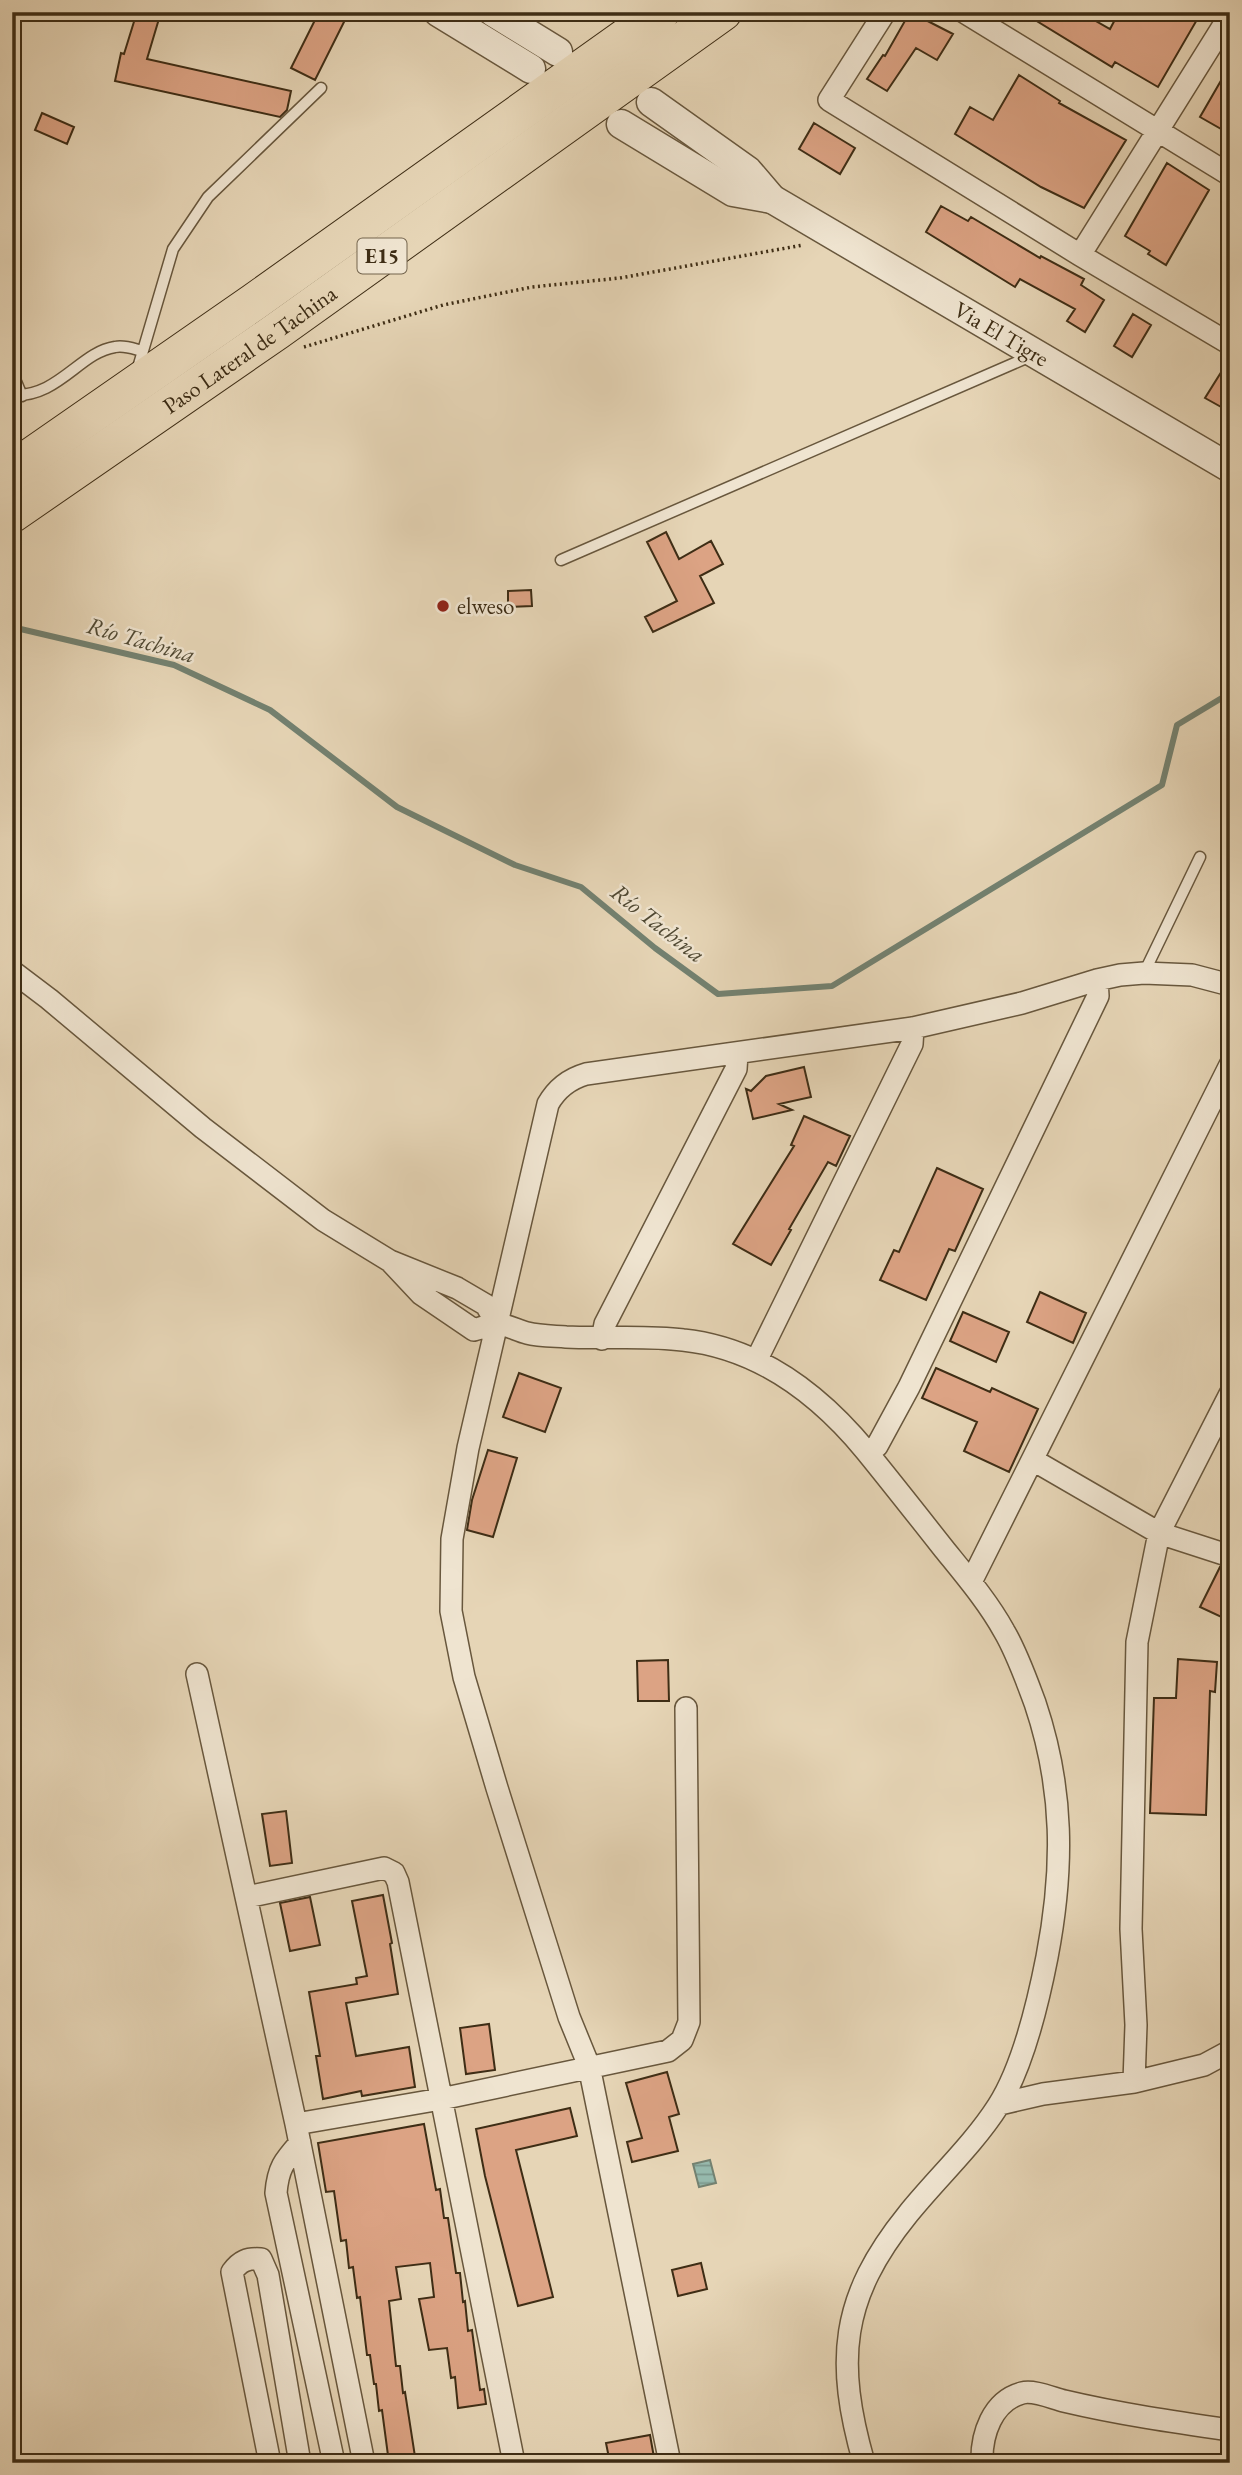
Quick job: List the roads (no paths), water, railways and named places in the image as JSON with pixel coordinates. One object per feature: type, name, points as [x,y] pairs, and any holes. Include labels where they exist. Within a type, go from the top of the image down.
[{"type":"highway","name":"Paso Lateral de Tachina","points":[[25,505],[102,430],[132,387],[661,12]]},
{"type":"highway","name":"Paso Lateral de Tachina","points":[[12,470],[102,430],[277,331],[723,12]]},
{"type":"street","points":[[438,12],[531,69]]},
{"type":"street","points":[[493,12],[558,52]]},
{"type":"street","points":[[885,12],[829,100],[1230,344]]},
{"type":"street","points":[[964,12],[1230,175]]},
{"type":"street","points":[[1080,255],[1230,15]]},
{"type":"street","name":"Via El Tigre","points":[[651,102],[748,171],[772,199],[1230,468]]},
{"type":"street","name":"Via El Tigre","points":[[621,124],[733,192],[772,199]]},
{"type":"street","points":[[12,971],[193,1120],[323,1220],[390,1261],[421,1294],[474,1330],[497,1324],[532,1335],[684,1340],[757,1359],[791,1380],[848,1430],[868,1453],[971,1582],[1005,1631],[1026,1678],[1045,1735],[1056,1787],[1060,1838],[1056,1912],[1020,2058],[1000,2104],[878,2254],[859,2295],[849,2329],[846,2366],[852,2419],[864,2463]]},
{"type":"street","points":[[670,2463],[589,2066],[569,2017],[497,1788],[464,1677],[451,1611],[452,1539],[468,1448],[545,1112],[558,1090],[575,1077],[586,1074],[913,1028],[1023,1003],[1097,980],[1144,973],[1192,975],[1230,985]]},
{"type":"street","points":[[868,1453],[877,1446],[909,1387],[1092,1009],[1098,996],[1097,980]]},
{"type":"street","points":[[757,1359],[912,1044],[913,1028]]},
{"type":"street","points":[[602,1339],[605,1324],[736,1069],[737,1054]]},
{"type":"street","points":[[971,1582],[1230,1065]]},
{"type":"street","points":[[1134,2082],[1136,2025],[1131,1929],[1137,1642],[1158,1533],[1230,1394]]},
{"type":"street","points":[[1033,1460],[1158,1533],[1230,1556]]},
{"type":"street","points":[[197,1674],[298,2134],[364,2463]]},
{"type":"street","points":[[334,2463],[276,2193],[278,2174],[283,2162],[298,2134],[441,2098],[668,2051],[682,2040],[689,2022],[686,1708]]},
{"type":"street","points":[[247,1897],[384,1868],[394,1873],[398,1882],[514,2463]]},
{"type":"street","points":[[1000,2104],[1043,2094],[1134,2082],[1204,2065],[1230,2051]]},
{"type":"street","points":[[271,2463],[232,2272],[241,2262],[254,2259],[261,2259],[268,2275],[300,2463]]},
{"type":"street","points":[[982,2463],[987,2426],[994,2411],[1023,2393],[1116,2414],[1230,2430]]},
{"type":"lane","points":[[132,387],[173,249],[208,197],[321,88]]},
{"type":"lane","points":[[12,372],[17,395],[29,395],[64,379],[98,353],[114,347],[142,351]]},
{"type":"lane","points":[[562,560],[1036,353]]},
{"type":"lane","points":[[1144,973],[1200,857]]},
{"type":"waterway","name":"Río Tachina","points":[[12,627],[174,665],[270,710],[397,807],[515,865],[581,887],[655,948],[718,994],[832,986],[1162,785],[1177,725],[1230,693]]},
{"type":"place","name":"elweso","points":[[443,606]]}]
